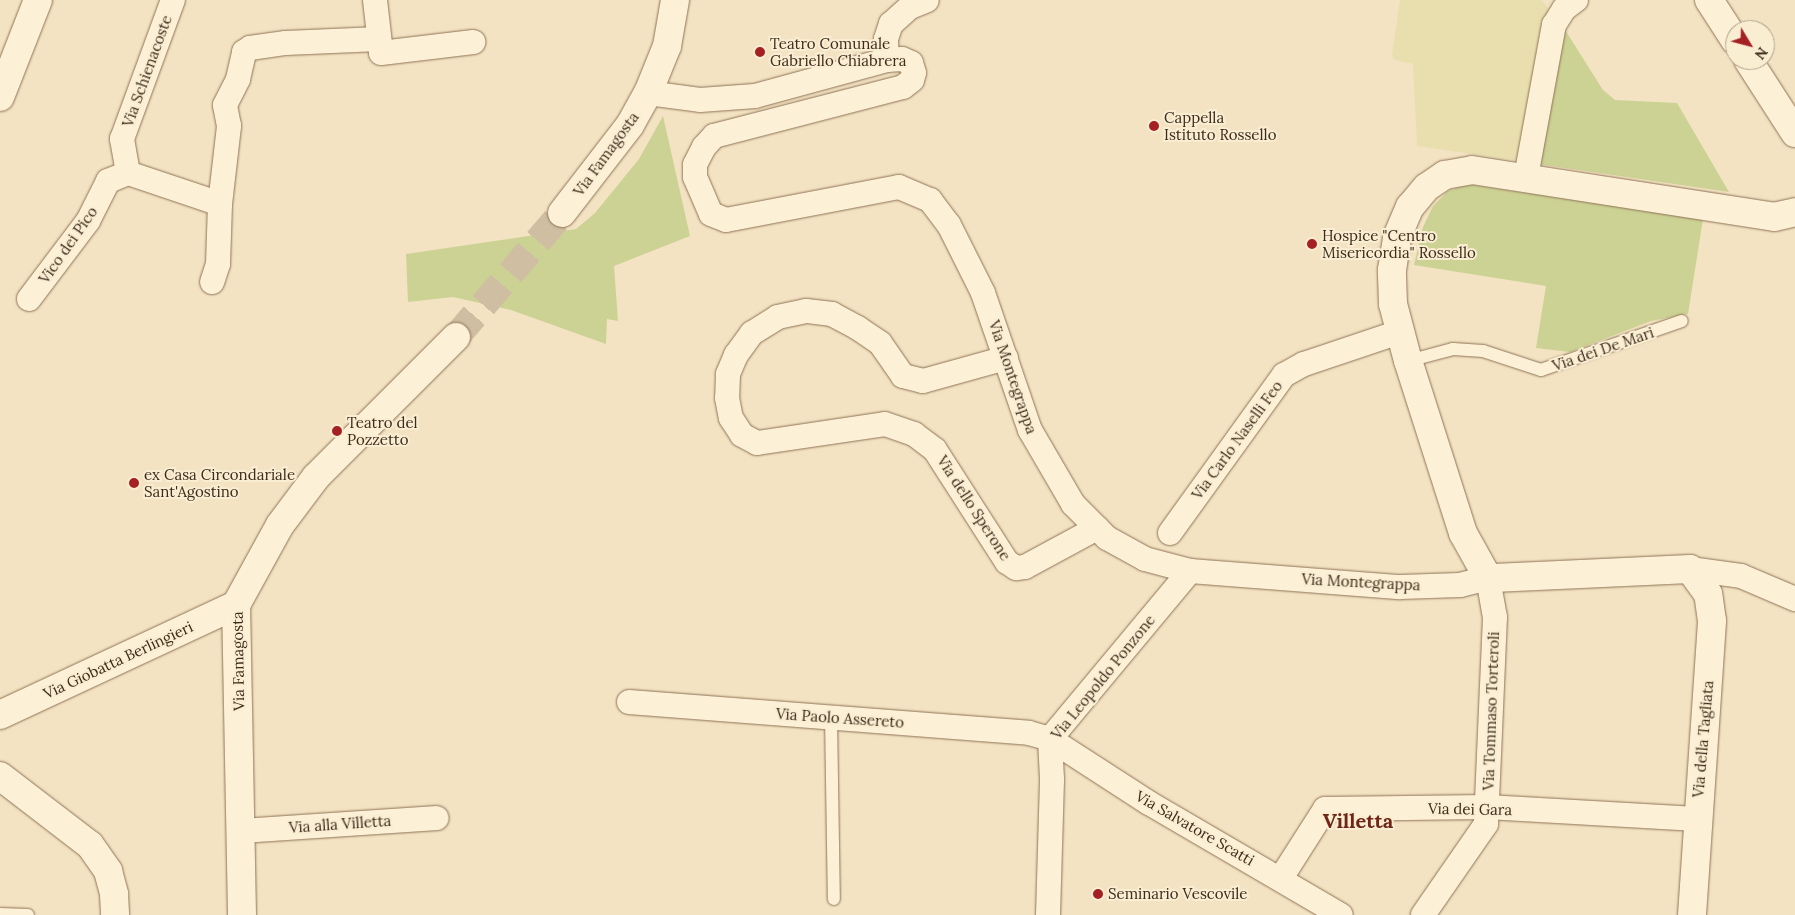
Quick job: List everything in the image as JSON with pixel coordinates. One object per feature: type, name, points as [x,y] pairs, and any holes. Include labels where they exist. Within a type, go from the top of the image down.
[{"type":"street","points":[[0,97],[38,0]]},
{"type":"street","name":"Via Schienacoste","points":[[128,172],[122,139],[174,0]]},
{"type":"street","points":[[375,0],[380,46]]},
{"type":"street","name":"Via Famagosta","points":[[562,213],[630,126],[648,93],[666,46],[675,0]]},
{"type":"street","points":[[648,93],[700,100],[755,96],[887,60],[886,39],[891,24],[910,7],[927,0]]},
{"type":"street","points":[[1526,177],[1554,25],[1564,9],[1576,0]]},
{"type":"street","points":[[1709,0],[1725,25]]},
{"type":"street","points":[[212,282],[218,264],[220,204],[229,126],[225,106],[238,79],[244,52],[250,48],[286,43],[380,46],[473,42]]},
{"type":"street","name":"Via Montegrappa","points":[[887,60],[902,59],[911,63],[914,73],[912,80],[903,88],[714,136],[704,147],[695,165],[695,177],[704,202],[710,214],[726,220],[899,187],[930,200],[949,224],[983,292],[1030,430],[1072,504],[1107,538],[1145,559],[1190,571],[1400,587],[1460,585],[1488,578],[1690,569]]},
{"type":"street","points":[[1754,70],[1795,133]]},
{"type":"street","points":[[1488,578],[1463,533],[1399,332],[1392,304],[1392,270],[1397,237],[1410,207],[1427,187],[1445,175],[1472,170],[1526,177],[1774,218],[1795,212]]},
{"type":"street","points":[[128,172],[220,204]]},
{"type":"street","name":"Vico dei Pico","points":[[29,299],[88,221],[108,181],[128,172]]},
{"type":"street","name":"Via dello Sperone","points":[[1006,358],[922,381],[903,376],[880,344],[858,328],[832,314],[806,311],[778,317],[752,333],[736,355],[728,374],[726,398],[731,418],[742,436],[758,442],[885,424],[914,434],[935,450],[1007,562],[1016,568],[1025,567],[1097,528]]},
{"type":"street","name":"Via Carlo Naselli Feo","points":[[1170,533],[1284,375],[1304,364],[1399,332]]},
{"type":"street","name":"Via Famagosta","points":[[242,915],[242,831],[236,606],[280,525],[316,477],[456,338]]},
{"type":"street","points":[[1690,569],[1741,576],[1795,599]]},
{"type":"street","name":"Via della Tagliata","points":[[1690,569],[1708,594],[1712,621],[1697,819],[1692,915]]},
{"type":"street","name":"Via Leopoldo Ponzone","points":[[1048,915],[1052,779],[1050,739],[1190,571]]},
{"type":"street","name":"Via Tommaso Torteroli","points":[[1423,915],[1480,836],[1486,824],[1495,617],[1488,578]]},
{"type":"street","name":"Via Giobatta Berlingieri","points":[[1,715],[236,606]]},
{"type":"street","name":"Via Paolo Assereto","points":[[628,702],[1029,733],[1050,739]]},
{"type":"street","name":"Via Salvatore Scatti","points":[[1050,739],[1149,803],[1342,915]]},
{"type":"street","points":[[0,776],[90,845],[108,871],[114,894],[115,915]]},
{"type":"street","name":"Via dei Gara","points":[[1281,878],[1325,809],[1487,807],[1697,819]]},
{"type":"street","name":"Via alla Villetta","points":[[242,831],[437,818]]},
{"type":"lane","name":"Via dei De Mari","points":[[1408,361],[1453,349],[1483,351],[1541,370],[1682,321]]},
{"type":"lane","points":[[831,717],[834,900]]},
{"type":"lane","points":[[0,914],[28,915]]},
{"type":"shaded area","points":[[1400,0],[1542,0],[1549,10],[1520,161],[1417,146],[1413,64],[1395,60],[1392,55]]},
{"type":"green space","points":[[1562,25],[1603,90],[1615,100],[1677,103],[1729,192],[1538,164]]},
{"type":"green space","points":[[663,116],[690,236],[614,266],[618,321],[607,319],[606,344],[511,310],[453,297],[408,302],[406,254],[576,229],[595,213],[639,159]]},
{"type":"green space","points":[[1466,184],[1703,219],[1688,314],[1651,321],[1570,352],[1536,348],[1546,286],[1414,265],[1423,227],[1433,206],[1448,191]]},
{"type":"tunnel","points":[[456,337],[562,213]]},
{"type":"place","name":"Teatro Comunale Gabriello Chiabrera","points":[[760,52]]},
{"type":"place","name":"Cappella Istituto Rossello","points":[[1154,126]]},
{"type":"place","name":"Hospice \"Centro Misericordia\" Rossello","points":[[1312,244]]},
{"type":"place","name":"Teatro del Pozzetto","points":[[337,431]]},
{"type":"place","name":"ex Casa Circondariale Sant'Agostino","points":[[134,483]]},
{"type":"place","name":"Seminario Vescovile","points":[[1098,894]]},
{"type":"district","name":"Villetta","points":[[1358,820]]}]
